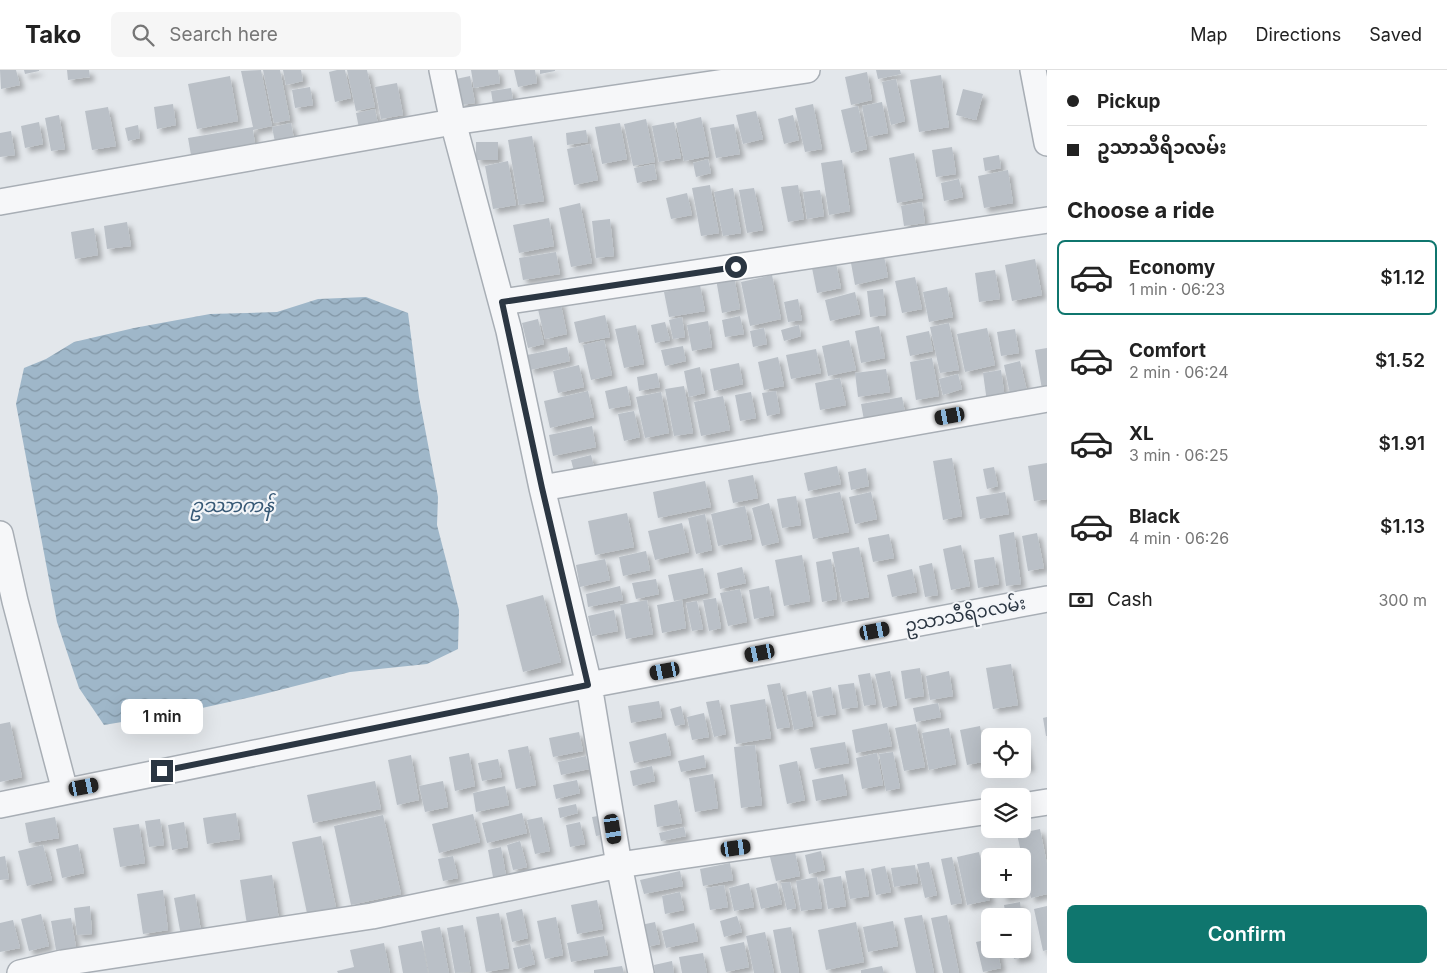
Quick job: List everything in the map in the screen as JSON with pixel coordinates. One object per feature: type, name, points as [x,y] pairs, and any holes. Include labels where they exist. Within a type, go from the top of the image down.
[{"type":"street","points":[[442,70],[453,122],[502,302],[542,488],[588,685],[619,865],[641,973]]},
{"type":"street","points":[[0,202],[453,122],[807,70]]},
{"type":"street","points":[[1033,70],[1047,143]]},
{"type":"street","points":[[502,302],[1047,220]]},
{"type":"street","points":[[542,488],[1047,399]]},
{"type":"street","points":[[0,534],[7,602],[65,791]]},
{"type":"street","name":"ဥသာသီရိ၁လမ်း","points":[[0,805],[588,685],[1047,599]]},
{"type":"street","points":[[1031,805],[1047,802]]},
{"type":"street","points":[[20,973],[62,963],[372,916],[619,865],[981,812]]},
{"type":"water","name":"ဥဿာကန်","points":[[366,297],[408,313],[419,397],[438,497],[437,525],[459,610],[458,649],[427,664],[350,672],[193,710],[104,725],[79,688],[57,622],[16,404],[24,368],[46,359],[74,342],[134,328],[210,314],[277,312],[318,299]]},
{"type":"building","points":[[0,70],[16,70],[20,85],[1,89]]},
{"type":"building","points":[[24,70],[39,70],[39,71],[25,74]]},
{"type":"building","points":[[67,70],[89,70],[90,77],[68,80]]},
{"type":"building","points":[[261,70],[272,126],[253,130],[255,144],[191,155],[188,138],[253,127],[241,71]]},
{"type":"building","points":[[263,70],[280,70],[290,120],[274,123]]},
{"type":"building","points":[[283,70],[301,70],[303,81],[286,85]]},
{"type":"building","points":[[345,70],[351,98],[335,102],[329,72]]},
{"type":"building","points":[[347,70],[367,70],[375,107],[356,111]]},
{"type":"building","points":[[471,70],[498,70],[500,83],[474,88]]},
{"type":"building","points":[[514,70],[535,70],[537,83],[518,87]]},
{"type":"building","points":[[540,70],[555,70],[555,71],[540,74]]},
{"type":"building","points":[[876,70],[900,70],[901,74],[878,79]]},
{"type":"building","points":[[867,72],[872,100],[851,105],[845,77]]},
{"type":"building","points":[[941,75],[949,127],[919,132],[910,80]]},
{"type":"building","points":[[230,76],[238,121],[197,129],[188,84]]},
{"type":"building","points":[[470,76],[475,103],[461,105],[456,79]]},
{"type":"building","points":[[896,79],[905,121],[891,125],[882,82]]},
{"type":"building","points":[[397,83],[403,115],[381,119],[375,87]]},
{"type":"building","points":[[310,87],[313,105],[295,108],[292,90]]},
{"type":"building","points":[[511,88],[513,100],[493,104],[491,91]]},
{"type":"building","points":[[963,89],[983,94],[976,120],[956,115]]},
{"type":"building","points":[[882,102],[888,133],[868,137],[862,106]]},
{"type":"building","points":[[173,104],[176,125],[157,129],[154,107]]},
{"type":"building","points":[[813,104],[822,149],[805,152],[795,108]]},
{"type":"building","points":[[858,106],[867,149],[851,153],[841,110]]},
{"type":"building","points":[[108,107],[116,146],[92,150],[85,111]]},
{"type":"building","points":[[375,109],[378,124],[359,128],[356,113]]},
{"type":"building","points":[[756,111],[763,139],[743,144],[736,115]]},
{"type":"building","points":[[59,115],[65,149],[51,151],[45,118]]},
{"type":"building","points":[[793,115],[799,140],[784,144],[778,119]]},
{"type":"building","points":[[701,117],[709,156],[684,161],[676,123]]},
{"type":"building","points":[[646,119],[655,162],[633,166],[624,124]]},
{"type":"building","points":[[39,122],[43,144],[25,148],[21,126]]},
{"type":"building","points":[[674,122],[681,158],[659,162],[652,126]]},
{"type":"building","points":[[291,123],[294,139],[275,142],[272,127]]},
{"type":"building","points":[[620,123],[627,159],[602,164],[595,127]]},
{"type":"building","points":[[734,124],[740,154],[716,158],[710,128]]},
{"type":"building","points":[[138,125],[140,138],[128,141],[125,128]]},
{"type":"building","points":[[586,130],[588,142],[567,145],[566,133]]},
{"type":"building","points":[[11,131],[15,155],[0,157],[0,133]]},
{"type":"building","points":[[532,136],[544,201],[519,205],[508,140]]},
{"type":"building","points":[[476,142],[498,142],[498,160],[476,160]]},
{"type":"building","points":[[590,144],[598,180],[574,185],[567,149]]},
{"type":"building","points":[[952,147],[956,174],[936,177],[932,150]]},
{"type":"building","points":[[914,153],[923,198],[897,203],[889,158]]},
{"type":"building","points":[[999,155],[1001,168],[985,171],[983,158]]},
{"type":"building","points":[[708,159],[711,173],[696,177],[693,163]]},
{"type":"building","points":[[842,160],[850,211],[829,215],[821,163]]},
{"type":"building","points":[[508,161],[516,205],[493,209],[485,166]]},
{"type":"building","points":[[654,164],[657,179],[637,183],[634,168]]},
{"type":"building","points":[[1008,170],[1013,203],[984,208],[978,176]]},
{"type":"building","points":[[959,179],[963,197],[944,201],[941,183]]},
{"type":"building","points":[[710,185],[719,233],[701,236],[692,188]]},
{"type":"building","points":[[798,185],[804,219],[788,222],[781,187]]},
{"type":"building","points":[[733,188],[741,233],[723,236],[714,192]]},
{"type":"building","points":[[754,188],[763,230],[747,233],[739,190]]},
{"type":"building","points":[[820,190],[824,216],[807,219],[803,192]]},
{"type":"building","points":[[687,193],[692,215],[671,219],[666,198]]},
{"type":"building","points":[[922,202],[925,223],[904,226],[901,206]]},
{"type":"building","points":[[580,203],[592,263],[571,267],[559,208]]},
{"type":"building","points":[[549,218],[554,246],[519,253],[513,225]]},
{"type":"building","points":[[610,219],[614,256],[596,258],[592,221]]},
{"type":"building","points":[[127,222],[131,246],[107,249],[104,226]]},
{"type":"building","points":[[94,228],[98,255],[75,259],[71,232]]},
{"type":"building","points":[[556,252],[560,274],[523,280],[519,258]]},
{"type":"building","points":[[884,256],[888,277],[855,285],[851,263]]},
{"type":"building","points":[[1035,259],[1042,295],[1012,301],[1005,265]]},
{"type":"building","points":[[836,263],[841,288],[817,293],[812,268]]},
{"type":"building","points":[[995,270],[1000,299],[979,302],[975,273]]},
{"type":"building","points":[[772,275],[781,319],[750,326],[741,282]]},
{"type":"building","points":[[734,276],[740,309],[722,313],[716,279]]},
{"type":"building","points":[[915,277],[922,309],[902,313],[895,281]]},
{"type":"building","points":[[700,285],[705,311],[669,317],[664,292]]},
{"type":"building","points":[[947,287],[953,317],[929,322],[923,292]]},
{"type":"building","points":[[883,289],[886,315],[870,317],[867,291]]},
{"type":"building","points":[[855,292],[860,314],[830,321],[825,300]]},
{"type":"building","points":[[798,299],[802,320],[788,322],[784,302]]},
{"type":"building","points":[[560,300],[567,334],[545,339],[537,305]]},
{"type":"building","points":[[605,315],[610,337],[579,343],[574,322]]},
{"type":"building","points":[[740,316],[744,334],[725,337],[722,320]]},
{"type":"building","points":[[682,317],[685,337],[673,339],[669,320]]},
{"type":"building","points":[[538,319],[544,344],[528,348],[522,323]]},
{"type":"building","points":[[708,321],[712,347],[692,351],[687,325]]},
{"type":"building","points":[[665,322],[670,340],[655,343],[651,325]]},
{"type":"building","points":[[949,323],[959,370],[940,373],[930,327]]},
{"type":"building","points":[[636,325],[644,364],[624,368],[615,329]]},
{"type":"building","points":[[799,325],[801,336],[784,341],[781,330]]},
{"type":"building","points":[[879,326],[885,358],[861,363],[855,331]]},
{"type":"building","points":[[764,328],[767,344],[753,347],[750,331]]},
{"type":"building","points":[[987,328],[995,365],[965,372],[957,334]]},
{"type":"building","points":[[1015,329],[1019,353],[1001,356],[997,332]]},
{"type":"building","points":[[929,331],[933,351],[910,356],[906,336]]},
{"type":"building","points":[[604,340],[612,375],[591,380],[583,345]]},
{"type":"building","points":[[849,340],[856,370],[828,376],[822,346]]},
{"type":"building","points":[[683,346],[686,361],[665,366],[661,350]]},
{"type":"building","points":[[567,347],[570,361],[530,370],[527,355]]},
{"type":"building","points":[[1047,348],[1047,388],[1042,389],[1035,350]]},
{"type":"building","points":[[816,349],[821,373],[791,379],[786,355]]},
{"type":"building","points":[[778,357],[784,386],[764,390],[758,362]]},
{"type":"building","points":[[932,358],[939,396],[916,400],[910,362]]},
{"type":"building","points":[[1020,361],[1027,391],[1010,394],[1004,365]]},
{"type":"building","points":[[739,363],[743,384],[714,391],[710,369]]},
{"type":"building","points":[[579,365],[584,387],[558,393],[553,371]]},
{"type":"building","points":[[700,367],[705,393],[689,397],[684,371]]},
{"type":"building","points":[[886,369],[890,392],[858,397],[855,373]]},
{"type":"building","points":[[1001,370],[1005,399],[987,402],[983,373]]},
{"type":"building","points":[[657,373],[660,387],[639,391],[637,377]]},
{"type":"building","points":[[958,374],[962,389],[943,395],[939,379]]},
{"type":"building","points":[[840,378],[846,405],[820,410],[815,383]]},
{"type":"building","points":[[627,386],[631,405],[609,409],[605,391]]},
{"type":"building","points":[[684,386],[693,433],[674,436],[665,389]]},
{"type":"building","points":[[588,391],[594,417],[550,428],[544,401]]},
{"type":"building","points":[[776,391],[780,413],[767,416],[762,393]]},
{"type":"building","points":[[661,392],[669,433],[645,438],[636,397]]},
{"type":"building","points":[[751,392],[756,418],[740,421],[735,395]]},
{"type":"building","points":[[723,396],[730,430],[701,436],[694,402]]},
{"type":"building","points":[[902,397],[905,412],[864,420],[861,404]]},
{"type":"building","points":[[634,411],[640,437],[624,441],[618,414]]},
{"type":"building","points":[[592,426],[596,447],[553,456],[549,435]]},
{"type":"building","points":[[591,455],[595,471],[575,475],[571,460]]},
{"type":"building","points":[[952,458],[962,516],[943,520],[933,461]]},
{"type":"building","points":[[1047,463],[1047,499],[1034,501],[1028,466]]},
{"type":"building","points":[[837,466],[841,484],[808,491],[804,473]]},
{"type":"building","points":[[994,467],[998,486],[987,489],[983,469]]},
{"type":"building","points":[[866,468],[869,486],[851,490],[848,472]]},
{"type":"building","points":[[753,475],[758,498],[733,503],[728,480]]},
{"type":"building","points":[[705,481],[711,507],[658,518],[653,492]]},
{"type":"building","points":[[840,492],[849,532],[813,539],[805,499]]},
{"type":"building","points":[[871,492],[877,519],[855,524],[849,497]]},
{"type":"building","points":[[1005,492],[1009,514],[980,519],[976,497]]},
{"type":"building","points":[[796,496],[801,525],[782,528],[777,499]]},
{"type":"building","points":[[769,503],[779,542],[762,546],[752,508]]},
{"type":"building","points":[[745,506],[752,539],[718,546],[711,514]]},
{"type":"building","points":[[627,513],[634,547],[595,555],[588,521]]},
{"type":"building","points":[[705,514],[712,550],[696,554],[688,518]]},
{"type":"building","points":[[682,523],[689,552],[655,560],[648,531]]},
{"type":"building","points":[[1014,532],[1021,584],[1006,586],[999,535]]},
{"type":"building","points":[[1037,533],[1044,568],[1028,571],[1022,536]]},
{"type":"building","points":[[889,534],[894,558],[873,562],[868,538]]},
{"type":"building","points":[[961,545],[970,586],[951,590],[943,549]]},
{"type":"building","points":[[859,547],[869,597],[842,602],[832,552]]},
{"type":"building","points":[[646,551],[650,570],[623,576],[619,557]]},
{"type":"building","points":[[802,555],[810,601],[784,606],[775,560]]},
{"type":"building","points":[[994,557],[999,584],[978,588],[974,560]]},
{"type":"building","points":[[605,559],[610,580],[580,587],[576,565]]},
{"type":"building","points":[[831,559],[837,599],[822,602],[816,562]]},
{"type":"building","points":[[932,563],[938,595],[925,597],[919,566]]},
{"type":"building","points":[[742,567],[746,583],[720,589],[717,573]]},
{"type":"building","points":[[703,568],[708,593],[674,601],[668,575]]},
{"type":"building","points":[[912,569],[917,592],[892,597],[887,575]]},
{"type":"building","points":[[656,579],[659,594],[636,599],[632,583]]},
{"type":"building","points":[[620,586],[623,600],[588,607],[586,594]]},
{"type":"building","points":[[769,586],[774,615],[754,619],[749,590]]},
{"type":"building","points":[[740,589],[747,622],[728,626],[720,593]]},
{"type":"building","points":[[543,595],[561,662],[523,672],[506,605]]},
{"type":"building","points":[[716,598],[721,628],[709,631],[703,600]]},
{"type":"building","points":[[647,600],[653,634],[626,639],[620,605]]},
{"type":"building","points":[[682,600],[686,628],[662,633],[657,605]]},
{"type":"building","points":[[697,601],[703,629],[692,631],[686,603]]},
{"type":"building","points":[[614,610],[618,631],[592,636],[588,616]]},
{"type":"building","points":[[1011,664],[1018,705],[993,709],[986,668]]},
{"type":"building","points":[[920,668],[924,696],[905,699],[901,671]]},
{"type":"building","points":[[890,671],[897,705],[883,708],[875,674]]},
{"type":"building","points":[[949,671],[953,696],[930,700],[926,676]]},
{"type":"building","points":[[870,673],[876,704],[864,706],[858,675]]},
{"type":"building","points":[[780,683],[790,727],[777,729],[767,685]]},
{"type":"building","points":[[854,683],[858,707],[842,709],[838,685]]},
{"type":"building","points":[[831,687],[836,714],[817,717],[812,691]]},
{"type":"building","points":[[806,691],[813,726],[794,730],[787,695]]},
{"type":"building","points":[[765,699],[771,738],[736,744],[730,705]]},
{"type":"building","points":[[719,700],[726,734],[714,737],[706,702]]},
{"type":"building","points":[[659,701],[662,717],[631,723],[628,706]]},
{"type":"building","points":[[938,703],[941,717],[916,722],[913,708]]},
{"type":"building","points":[[681,706],[685,724],[675,726],[670,709]]},
{"type":"building","points":[[704,713],[709,737],[692,740],[687,717]]},
{"type":"building","points":[[1047,717],[1047,736],[1046,736],[1043,718]]},
{"type":"building","points":[[10,722],[22,777],[0,782],[0,724]]},
{"type":"building","points":[[887,723],[892,746],[856,753],[852,730]]},
{"type":"building","points":[[916,724],[925,767],[904,771],[895,728]]},
{"type":"building","points":[[980,726],[981,762],[967,765],[960,730]]},
{"type":"building","points":[[949,728],[956,764],[929,770],[922,733]]},
{"type":"building","points":[[579,732],[583,751],[553,757],[549,738]]},
{"type":"building","points":[[666,733],[671,755],[634,763],[629,742]]},
{"type":"building","points":[[845,742],[849,763],[815,769],[810,748]]},
{"type":"building","points":[[755,745],[762,805],[741,808],[734,747]]},
{"type":"building","points":[[528,746],[536,785],[516,789],[508,750]]},
{"type":"building","points":[[893,752],[900,788],[886,791],[879,754]]},
{"type":"building","points":[[469,753],[475,786],[455,791],[449,757]]},
{"type":"building","points":[[877,753],[883,785],[862,789],[856,758]]},
{"type":"building","points":[[411,755],[419,800],[397,805],[388,760]]},
{"type":"building","points":[[704,755],[706,767],[681,772],[678,761]]},
{"type":"building","points":[[586,756],[589,769],[561,775],[558,762]]},
{"type":"building","points":[[498,759],[502,777],[482,781],[478,763]]},
{"type":"building","points":[[797,761],[805,800],[787,804],[779,765]]},
{"type":"building","points":[[652,766],[655,781],[633,786],[630,771]]},
{"type":"building","points":[[713,774],[718,808],[695,812],[689,778]]},
{"type":"building","points":[[843,774],[847,795],[816,801],[812,780]]},
{"type":"building","points":[[577,780],[580,793],[556,799],[553,785]]},
{"type":"building","points":[[375,781],[381,809],[313,823],[307,795]]},
{"type":"building","points":[[443,781],[448,807],[425,812],[419,786]]},
{"type":"building","points":[[505,786],[509,805],[476,812],[473,793]]},
{"type":"building","points":[[677,800],[682,823],[657,827],[654,805]]},
{"type":"building","points":[[576,804],[578,813],[560,818],[558,808]]},
{"type":"building","points":[[236,813],[240,839],[207,844],[203,818]]},
{"type":"building","points":[[522,813],[527,833],[487,843],[482,823]]},
{"type":"building","points":[[473,814],[480,842],[439,853],[432,824]]},
{"type":"building","points":[[383,815],[401,894],[351,905],[334,826]]},
{"type":"building","points":[[604,815],[608,834],[596,836],[592,817]]},
{"type":"building","points":[[55,817],[59,838],[29,843],[25,823]]},
{"type":"building","points":[[542,817],[550,851],[535,854],[527,820]]},
{"type":"building","points":[[160,819],[164,845],[149,847],[145,821]]},
{"type":"building","points":[[184,822],[188,847],[172,850],[168,825]]},
{"type":"building","points":[[580,822],[585,844],[570,847],[566,825]]},
{"type":"building","points":[[139,824],[145,863],[120,867],[113,828]]},
{"type":"building","points":[[684,827],[686,836],[661,841],[659,833]]},
{"type":"building","points":[[1040,829],[1047,864],[1047,894],[1031,898],[1031,848],[1020,848],[1018,838],[1031,838],[1031,831]]},
{"type":"building","points":[[321,836],[337,912],[308,918],[292,842]]},
{"type":"building","points":[[520,841],[527,867],[513,870],[507,845]]},
{"type":"building","points":[[78,844],[84,873],[62,878],[56,849]]},
{"type":"building","points":[[43,845],[52,880],[27,886],[18,851]]},
{"type":"building","points":[[501,847],[506,875],[493,877],[488,850]]},
{"type":"building","points":[[821,851],[825,870],[809,874],[805,855]]},
{"type":"building","points":[[795,852],[800,876],[776,881],[770,857]]},
{"type":"building","points":[[979,852],[981,861],[981,898],[990,898],[990,900],[967,905],[957,857]]},
{"type":"building","points":[[5,856],[9,879],[0,880],[0,857]]},
{"type":"building","points":[[453,856],[458,878],[443,881],[438,859]]},
{"type":"building","points":[[952,857],[962,903],[951,905],[941,859]]},
{"type":"building","points":[[929,862],[937,895],[925,898],[917,864]]},
{"type":"building","points":[[730,863],[733,880],[703,886],[700,869]]},
{"type":"building","points":[[915,865],[918,883],[894,887],[891,868]]},
{"type":"building","points":[[885,866],[891,892],[876,895],[871,869]]},
{"type":"building","points":[[864,868],[869,896],[850,899],[845,871]]},
{"type":"building","points":[[680,871],[683,886],[644,894],[640,880]]},
{"type":"building","points":[[272,875],[280,926],[248,931],[240,880]]},
{"type":"building","points":[[841,876],[846,906],[828,909],[823,879]]},
{"type":"building","points":[[817,877],[822,908],[801,911],[796,881]]},
{"type":"building","points":[[790,882],[796,908],[787,910],[781,883]]},
{"type":"building","points":[[749,883],[754,907],[734,911],[729,888]]},
{"type":"building","points":[[777,883],[782,904],[761,909],[756,888]]},
{"type":"building","points":[[724,885],[728,907],[710,910],[706,888]]},
{"type":"building","points":[[163,890],[168,930],[143,934],[137,894]]},
{"type":"building","points":[[680,892],[684,910],[665,914],[662,896]]},
{"type":"building","points":[[195,894],[202,937],[182,941],[174,898]]},
{"type":"building","points":[[597,900],[603,929],[577,934],[571,905]]},
{"type":"building","points":[[1020,902],[1021,908],[1005,908],[1004,905]]},
{"type":"building","points":[[90,906],[92,934],[77,935],[74,908]]},
{"type":"building","points":[[1047,906],[1047,950],[1043,951],[1034,909]]},
{"type":"building","points":[[522,909],[528,938],[512,942],[506,913]]},
{"type":"building","points":[[499,913],[509,968],[486,972],[476,917]]},
{"type":"building","points":[[41,914],[49,946],[29,951],[21,919]]},
{"type":"building","points":[[922,915],[934,973],[916,973],[904,918]]},
{"type":"building","points":[[947,915],[959,973],[943,973],[931,918]]},
{"type":"building","points":[[737,916],[742,932],[724,937],[720,921]]},
{"type":"building","points":[[556,917],[563,955],[545,959],[537,921]]},
{"type":"building","points":[[71,918],[76,947],[56,950],[51,921]]},
{"type":"building","points":[[13,920],[20,948],[0,952],[0,923]]},
{"type":"building","points":[[893,921],[898,946],[868,952],[863,927]]},
{"type":"building","points":[[655,922],[660,944],[646,947],[641,925]]},
{"type":"building","points":[[856,922],[864,962],[826,970],[818,930]]},
{"type":"building","points":[[694,923],[698,941],[666,948],[662,931]]},
{"type":"building","points":[[463,925],[471,972],[455,973],[447,928]]},
{"type":"building","points":[[440,927],[449,973],[429,973],[421,931]]},
{"type":"building","points":[[791,927],[799,973],[781,973],[773,930]]},
{"type":"building","points":[[765,932],[774,973],[754,973],[746,936]]},
{"type":"building","points":[[604,936],[608,955],[571,962],[567,943]]},
{"type":"building","points":[[422,941],[428,973],[403,973],[398,946]]},
{"type":"building","points":[[981,941],[981,958],[999,958],[1001,968],[983,972],[976,942]]},
{"type":"building","points":[[744,942],[749,967],[726,972],[720,947]]},
{"type":"building","points":[[384,943],[390,973],[338,973],[337,971],[354,967],[350,950]]},
{"type":"building","points":[[530,944],[535,964],[518,969],[513,948]]},
{"type":"building","points":[[703,953],[707,973],[682,973],[679,957]]},
{"type":"building","points":[[672,961],[674,973],[655,973],[654,965]]},
{"type":"building","points":[[622,966],[624,973],[594,973],[594,970]]},
{"type":"building","points":[[882,966],[884,973],[861,973],[861,970]]},
{"type":"route","points":[[162,771],[588,685],[542,488],[502,302],[736,267]]}]
